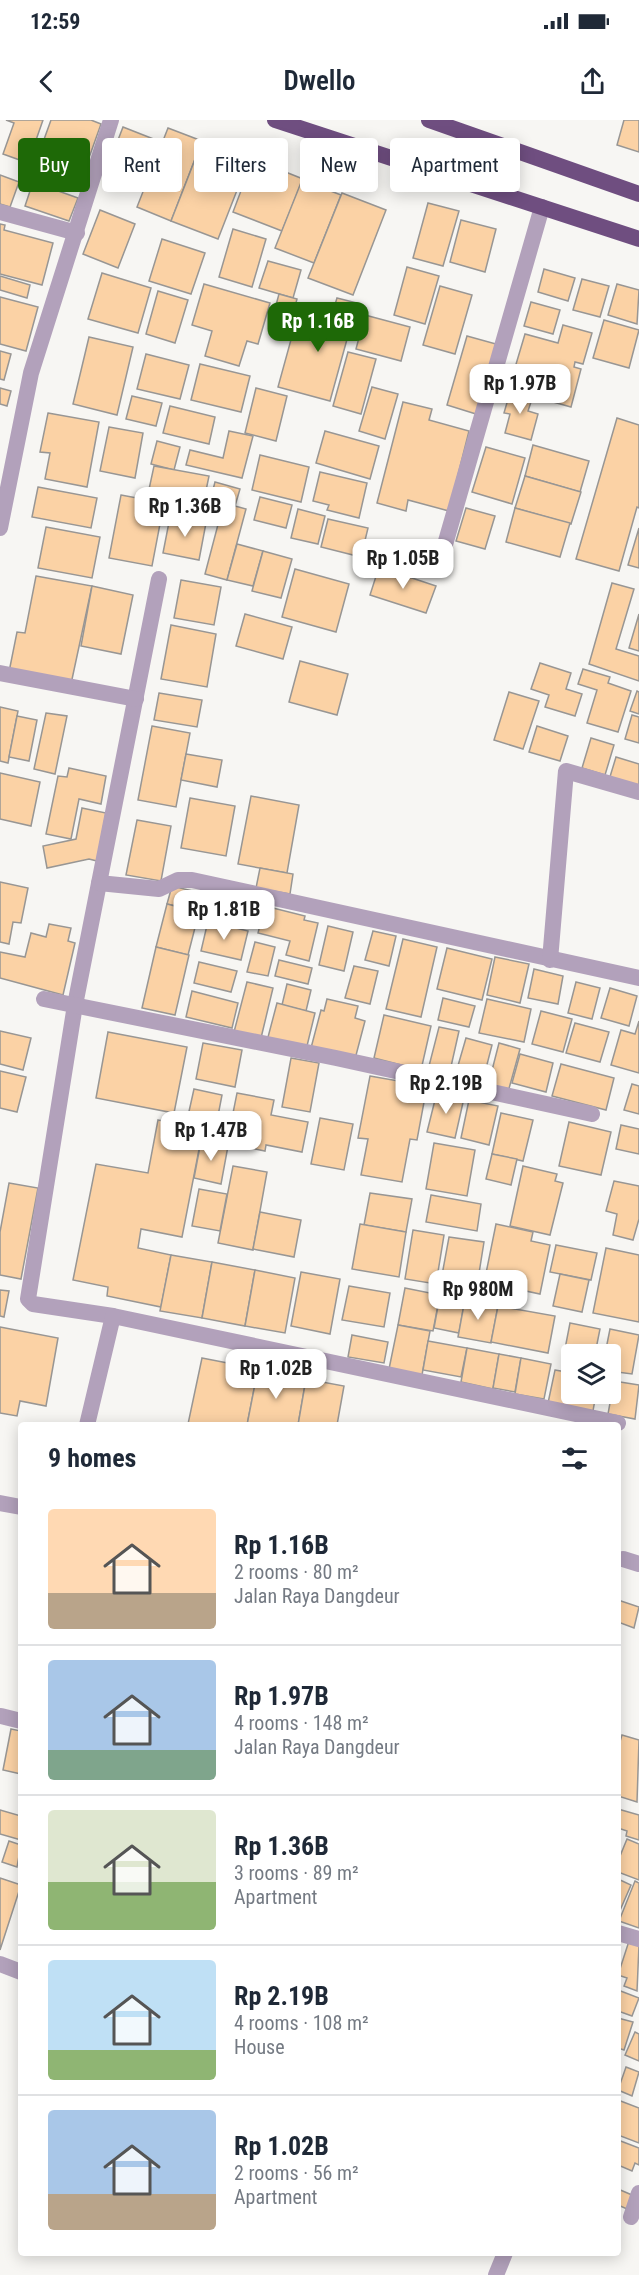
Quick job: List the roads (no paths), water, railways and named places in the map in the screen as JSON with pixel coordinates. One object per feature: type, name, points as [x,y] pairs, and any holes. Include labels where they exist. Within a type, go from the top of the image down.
[{"type":"highway","points":[[275,120],[639,239]]},
{"type":"highway","points":[[429,120],[639,194]]},
{"type":"street","points":[[0,528],[4,475],[30,373],[77,233],[111,120]]},
{"type":"street","points":[[440,562],[542,207]]},
{"type":"street","points":[[0,213],[77,233]]},
{"type":"street","points":[[159,579],[75,1005],[28,1299],[33,1304],[113,1316],[613,1422]]},
{"type":"street","points":[[0,673],[136,699]]},
{"type":"street","points":[[550,960],[566,771],[639,792]]},
{"type":"street","points":[[99,883],[159,889],[178,880],[192,880],[639,978]]},
{"type":"street","points":[[44,999],[592,1114]]},
{"type":"street","points":[[88,1422],[113,1316]]},
{"type":"street","points":[[0,1503],[18,1506]]},
{"type":"street","points":[[1,1716],[18,1720]]},
{"type":"street","points":[[621,1934],[639,1939]]},
{"type":"street","points":[[0,1964],[18,1971]]},
{"type":"street","points":[[629,2216],[639,2193]]},
{"type":"street","points":[[496,2275],[504,2256]]}]
